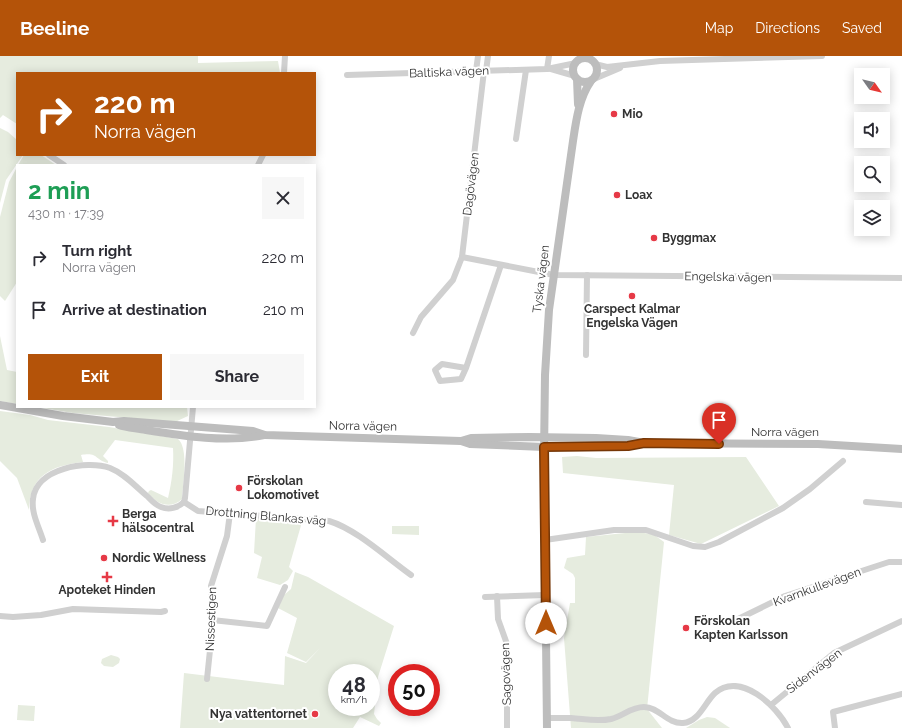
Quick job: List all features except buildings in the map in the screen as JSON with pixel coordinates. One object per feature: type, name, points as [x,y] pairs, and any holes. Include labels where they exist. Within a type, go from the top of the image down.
[{"type":"main road","points":[[586,59],[593,61],[596,71],[592,80],[583,82],[576,78],[573,70],[579,60],[586,59]]},
{"type":"main road","name":"Tyska vägen","points":[[576,78],[577,116]]},
{"type":"main road","name":"Tyska vägen","points":[[547,728],[544,437],[545,375],[549,310],[577,116],[584,93],[592,80]]},
{"type":"main road","name":"Norra vägen","points":[[0,405],[16,408]]},
{"type":"main road","name":"Norra vägen","points":[[17,408],[56,415],[113,422],[124,421],[253,431],[265,435]]},
{"type":"main road","name":"Norra vägen","points":[[113,422],[122,426],[191,436],[229,438],[265,435],[461,441],[470,444],[544,447],[628,446],[644,443]]},
{"type":"main road","name":"Norra vägen","points":[[461,441],[471,438],[544,437],[628,440],[644,443],[818,444],[902,449]]},
{"type":"street","points":[[284,72],[285,56]]},
{"type":"street","points":[[476,71],[478,56]]},
{"type":"street","name":"Dagövägen","points":[[413,334],[421,317],[453,280],[462,257],[488,56]]},
{"type":"street","points":[[549,56],[549,69]]},
{"type":"street","points":[[593,61],[607,67],[660,61],[822,56]]},
{"type":"street","name":"Baltiska vägen","points":[[347,75],[549,69],[579,60]]},
{"type":"street","points":[[592,80],[625,66]]},
{"type":"street","name":"Baltiska vägen","points":[[549,69],[576,78]]},
{"type":"street","points":[[516,140],[526,70]]},
{"type":"street","points":[[50,156],[62,164]]},
{"type":"street","points":[[462,257],[554,275]]},
{"type":"street","points":[[466,368],[442,364],[435,370],[440,381],[461,379],[466,368],[501,265]]},
{"type":"street","name":"Engelska vägen","points":[[554,275],[902,278]]},
{"type":"street","points":[[586,355],[587,275]]},
{"type":"street","points":[[43,540],[33,512],[33,498],[37,487],[44,479],[65,468],[90,465],[110,469],[130,480],[160,507],[167,509],[180,506],[184,502],[185,498],[193,408]]},
{"type":"street","points":[[545,540],[614,530],[646,530],[693,546],[705,547],[719,542],[784,508],[810,489],[842,461]]},
{"type":"street","name":"Drottning Blankas väg","points":[[184,502],[198,511],[329,520],[341,524],[355,533],[410,575]]},
{"type":"street","points":[[866,502],[902,505]]},
{"type":"street","name":"Nissestigen","points":[[207,679],[212,631],[211,586],[227,536],[230,513]]},
{"type":"street","name":"Kvarnkullevägen","points":[[734,621],[785,596],[889,562],[902,562]]},
{"type":"street","points":[[212,620],[267,626],[285,587]]},
{"type":"street","points":[[485,597],[545,595]]},
{"type":"street","name":"Sagovägen","points":[[497,596],[498,619],[507,644],[507,728]]},
{"type":"street","points":[[0,616],[13,617],[41,615],[73,609],[165,611]]},
{"type":"street","name":"Sidenvägen","points":[[771,704],[834,653],[902,621]]},
{"type":"street","points":[[547,718],[611,719],[637,707],[647,707],[674,722],[684,723],[692,720],[715,693],[726,687],[732,686],[748,690],[763,698],[771,704],[788,728]]},
{"type":"street","points":[[835,728],[833,712],[902,694]]},
{"type":"shaded area","points":[[0,56],[198,56],[198,63],[278,61],[280,72],[16,72],[16,123],[3,115],[0,118]]},
{"type":"shaded area","points":[[0,128],[8,132],[16,139],[16,156],[22,156],[6,180],[0,203]]},
{"type":"shaded area","points":[[23,156],[42,156],[54,164],[19,164]]},
{"type":"shaded area","points":[[16,169],[16,284],[5,301],[0,296],[0,217],[9,182]]},
{"type":"shaded area","points":[[0,336],[7,370],[16,372],[16,404],[0,401]]},
{"type":"shaded area","points":[[43,408],[187,408],[188,416],[175,422],[73,413]]},
{"type":"shaded area","points":[[0,411],[30,415],[48,420],[109,427],[178,439],[183,450],[184,458],[182,499],[168,505],[155,500],[148,493],[151,490],[168,498],[171,485],[173,448],[115,440],[103,456],[108,463],[100,460],[94,455],[81,455],[83,462],[61,466],[44,474],[33,488],[29,510],[17,478],[0,461]]},
{"type":"shaded area","points":[[577,456],[596,458],[746,457],[779,506],[701,544],[669,535],[674,485],[563,473],[562,457]]},
{"type":"shaded area","points":[[256,518],[302,522],[289,567],[293,571],[288,580],[280,585],[257,578],[262,557],[254,553]]},
{"type":"shaded area","points":[[392,526],[419,526],[419,535],[392,534]]},
{"type":"shaded area","points":[[635,532],[653,534],[664,542],[647,709],[662,728],[571,728],[564,638],[570,603],[575,603],[575,578],[573,574],[564,568],[567,558],[585,555],[586,537]]},
{"type":"shaded area","points":[[295,572],[308,577],[394,626],[380,671],[380,664],[328,664],[328,716],[375,716],[381,723],[379,726],[360,717],[353,728],[180,728],[184,673],[284,685],[285,656],[306,663],[321,647],[306,662],[287,653],[297,618],[278,608],[284,595],[291,589]]},
{"type":"shaded area","points":[[111,655],[120,659],[119,663],[113,667],[104,666],[101,663],[102,659]]},
{"type":"shaded area","points":[[18,705],[35,706],[34,721],[17,720]]},
{"type":"shaded area","points":[[707,717],[715,718],[730,728],[686,728]]},
{"type":"place","name":"Mio","points":[[614,114]]},
{"type":"place","name":"Loax","points":[[617,195]]},
{"type":"place","name":"Byggmax","points":[[654,238]]},
{"type":"place","name":"Carspect Kalmar Engelska Vägen","points":[[632,296]]},
{"type":"place","name":"Förskolan Lokomotivet","points":[[239,488]]},
{"type":"place","name":"Berga hälsocentral","points":[[113,521]]},
{"type":"place","name":"Nordic Wellness","points":[[104,558]]},
{"type":"place","name":"Apoteket Hinden","points":[[107,577]]},
{"type":"place","name":"Förskolan Kapten Karlsson","points":[[686,628]]},
{"type":"place","name":"Nya vattentornet","points":[[315,714]]},
{"type":"route","points":[[546,623],[544,447],[628,446],[644,443],[719,444]]}]
